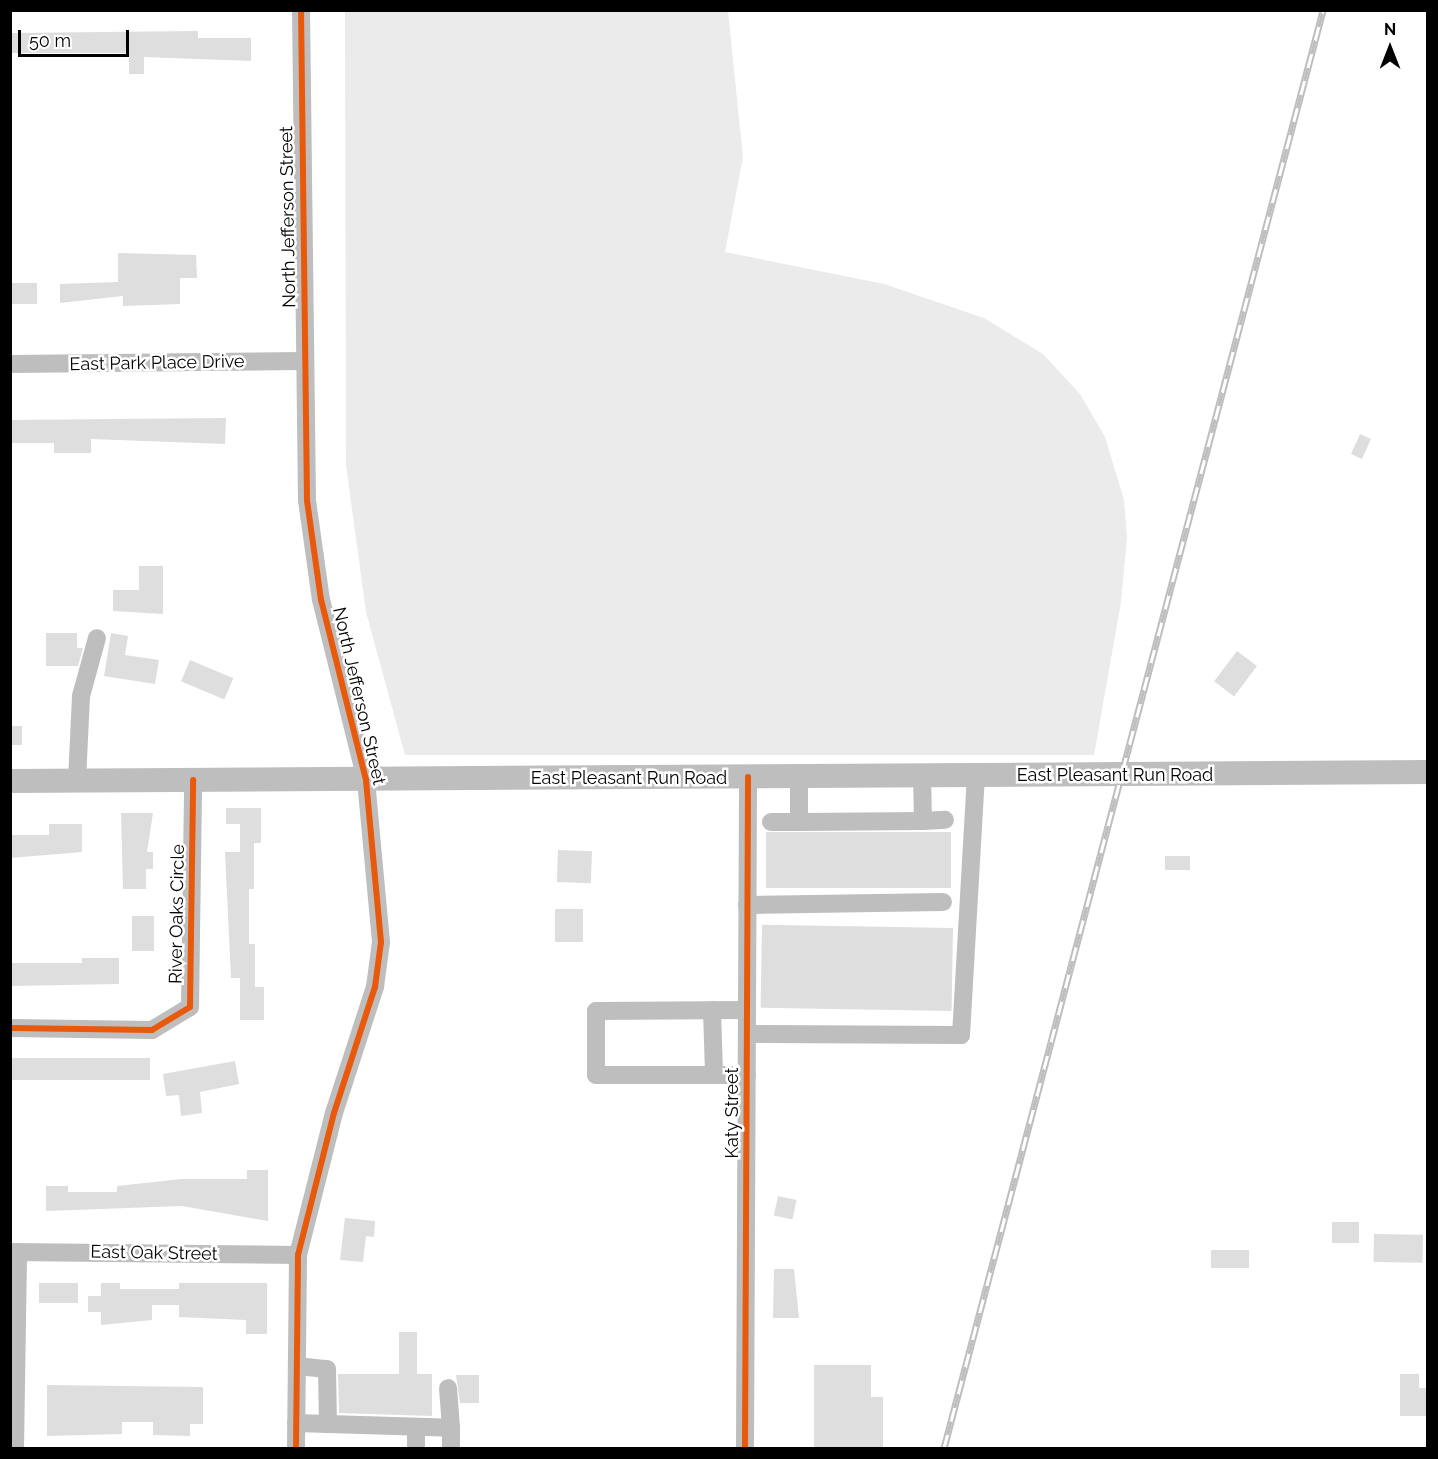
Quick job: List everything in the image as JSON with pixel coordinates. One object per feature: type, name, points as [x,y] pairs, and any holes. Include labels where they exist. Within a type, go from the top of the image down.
[{"type":"main road","name":"East Pleasant Run Road","points":[[10,781],[1428,772]]},
{"type":"street","name":"North Jefferson Street","points":[[296,1449],[298,1255],[334,1113],[375,987],[381,907],[366,780],[315,562],[304,459],[301,10]]},
{"type":"street","name":"East Park Place Drive","points":[[10,364],[304,361]]},
{"type":"street","points":[[77,781],[81,696],[97,638]]},
{"type":"street","points":[[922,775],[922,820]]},
{"type":"street","points":[[747,1034],[961,1035],[976,775]]},
{"type":"street","points":[[799,776],[799,822]]},
{"type":"street","name":"Katy Street","points":[[746,1449],[748,777]]},
{"type":"street","name":"River Oaks Circle","points":[[10,1028],[152,1029],[190,1007],[193,780]]},
{"type":"street","points":[[771,822],[945,820]]},
{"type":"street","points":[[747,904],[943,902]]},
{"type":"street","points":[[712,1010],[714,1076]]},
{"type":"street","points":[[747,1010],[596,1011],[596,1075],[747,1075]]},
{"type":"street","points":[[14,1252],[15,1449]]},
{"type":"street","name":"East Oak Street","points":[[14,1252],[298,1255]]},
{"type":"street","points":[[297,1366],[327,1369],[328,1424]]},
{"type":"street","points":[[448,1388],[451,1449]]},
{"type":"street","points":[[296,1423],[451,1428]]},
{"type":"street","points":[[416,1427],[416,1449]]},
{"type":"shaded area","points":[[345,11],[728,11],[743,157],[725,252],[884,284],[984,318],[1043,354],[1080,394],[1105,437],[1124,500],[1127,538],[1121,602],[1094,755],[405,755],[366,612],[346,465]]},
{"type":"building","points":[[198,31],[198,38],[251,38],[251,61],[144,57],[144,74],[129,74],[129,53],[10,53],[10,33]]},
{"type":"building","points":[[118,253],[196,255],[197,278],[180,278],[180,304],[123,306],[123,296],[60,303],[60,284],[118,282]]},
{"type":"building","points":[[10,283],[37,283],[37,304],[10,304]]},
{"type":"building","points":[[226,418],[225,444],[91,439],[91,453],[54,453],[54,443],[10,443],[10,420]]},
{"type":"building","points":[[1360,434],[1371,439],[1362,459],[1351,454]]},
{"type":"building","points":[[139,566],[163,566],[163,614],[113,611],[113,590],[139,590]]},
{"type":"building","points":[[46,633],[77,633],[77,648],[83,648],[78,666],[46,666]]},
{"type":"building","points":[[111,633],[128,636],[125,655],[159,660],[155,684],[104,676]]},
{"type":"building","points":[[1237,651],[1257,666],[1234,696],[1214,681]]},
{"type":"building","points":[[190,660],[233,678],[224,700],[181,681]]},
{"type":"building","points":[[10,726],[22,726],[22,745],[10,745]]},
{"type":"building","points":[[226,808],[261,808],[261,843],[254,843],[254,889],[249,889],[249,944],[255,944],[255,987],[264,987],[264,1020],[240,1020],[240,978],[231,978],[225,852],[240,852],[240,824],[226,824]]},
{"type":"building","points":[[121,813],[153,813],[147,852],[153,852],[153,869],[146,869],[146,889],[123,889]]},
{"type":"building","points":[[49,824],[82,824],[82,852],[10,858],[10,835],[49,835]]},
{"type":"building","points":[[766,832],[951,832],[951,888],[766,888]]},
{"type":"building","points":[[558,850],[592,851],[591,883],[557,882]]},
{"type":"building","points":[[1165,856],[1190,856],[1190,870],[1165,870]]},
{"type":"building","points":[[555,909],[583,909],[583,942],[555,942]]},
{"type":"building","points":[[132,916],[154,916],[154,951],[132,951]]},
{"type":"building","points":[[762,925],[953,928],[952,1011],[761,1008]]},
{"type":"building","points":[[82,958],[119,958],[119,984],[10,986],[10,963],[82,963]]},
{"type":"building","points":[[10,1058],[150,1058],[150,1080],[10,1080]]},
{"type":"building","points":[[235,1061],[239,1084],[200,1092],[202,1113],[181,1116],[179,1095],[166,1096],[163,1074]]},
{"type":"building","points":[[247,1170],[268,1170],[268,1221],[182,1206],[46,1211],[46,1186],[68,1186],[68,1192],[117,1192],[117,1186],[182,1179],[247,1179]]},
{"type":"building","points":[[778,1196],[797,1200],[792,1220],[774,1216]]},
{"type":"building","points":[[345,1218],[375,1221],[374,1237],[366,1236],[363,1262],[340,1260]]},
{"type":"building","points":[[1332,1222],[1359,1222],[1359,1243],[1332,1243]]},
{"type":"building","points":[[1374,1234],[1423,1235],[1423,1263],[1374,1262]]},
{"type":"building","points":[[1211,1250],[1249,1250],[1249,1268],[1211,1268]]},
{"type":"building","points":[[774,1269],[794,1269],[799,1318],[773,1318]]},
{"type":"building","points":[[39,1283],[78,1283],[78,1303],[39,1303]]},
{"type":"building","points":[[101,1283],[120,1283],[120,1289],[179,1289],[179,1283],[267,1283],[267,1334],[246,1334],[246,1320],[179,1317],[179,1305],[152,1305],[152,1320],[101,1325],[101,1312],[88,1312],[88,1296],[101,1296]]},
{"type":"building","points":[[399,1332],[417,1332],[417,1374],[432,1374],[432,1416],[339,1413],[338,1374],[399,1374]]},
{"type":"building","points":[[814,1365],[871,1365],[871,1397],[883,1397],[883,1449],[814,1449]]},
{"type":"building","points":[[1400,1374],[1419,1374],[1419,1388],[1428,1388],[1428,1416],[1400,1416]]},
{"type":"building","points":[[456,1375],[479,1375],[479,1403],[460,1403]]},
{"type":"building","points":[[47,1385],[203,1387],[203,1424],[190,1424],[190,1436],[153,1435],[153,1422],[122,1422],[122,1434],[47,1436]]},
{"type":"railway","points":[[944,1448],[1323,10]]},
{"type":"cycle path","points":[[296,1448],[298,1255],[334,1113],[375,987],[381,942],[366,780],[321,600],[307,500],[301,10]]},
{"type":"cycle path","points":[[745,1448],[748,777]]},
{"type":"cycle path","points":[[10,1028],[152,1030],[190,1007],[193,780]]}]
